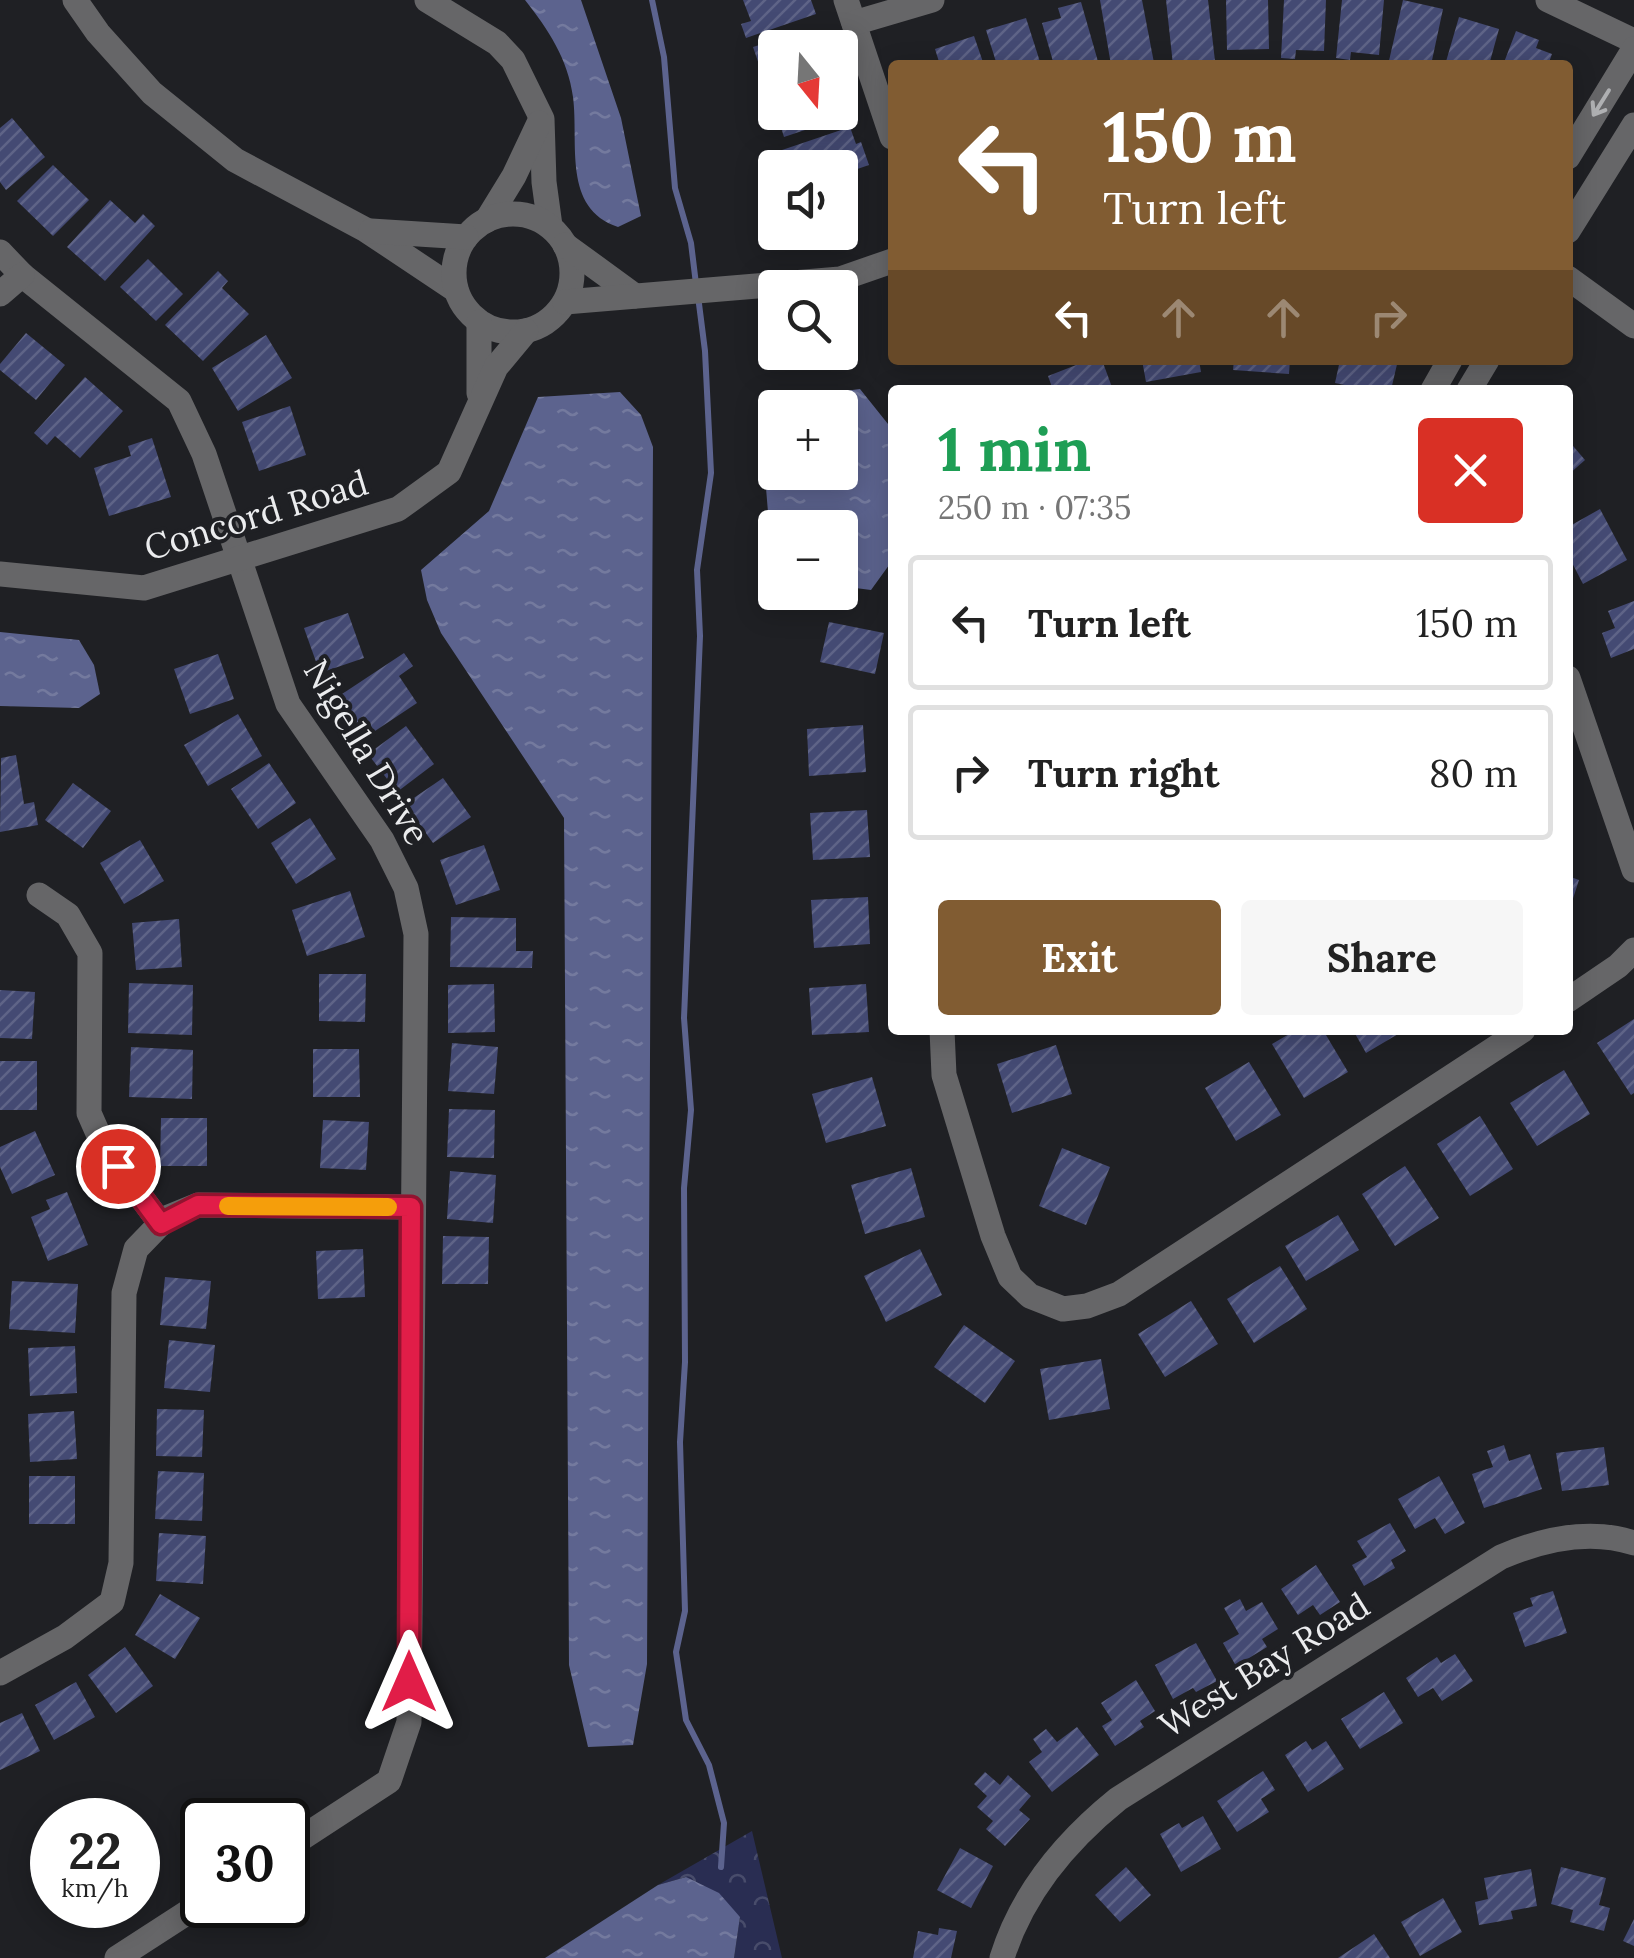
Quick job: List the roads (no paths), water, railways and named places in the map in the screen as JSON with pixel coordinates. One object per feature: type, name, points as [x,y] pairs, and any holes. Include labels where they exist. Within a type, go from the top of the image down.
[{"type":"street","points":[[75,0],[152,94],[235,160],[366,230],[456,290]]},
{"type":"street","points":[[426,0],[497,43],[513,60],[542,119],[544,182],[558,236],[572,264],[572,283],[555,315],[526,331],[494,330],[465,308],[456,290],[457,254],[466,238],[487,220],[542,119]]},
{"type":"street","points":[[888,125],[850,12],[932,0]]},
{"type":"street","points":[[1548,0],[1634,42]]},
{"type":"street","points":[[1573,149],[1634,49]]},
{"type":"street","points":[[1573,223],[1634,125]]},
{"type":"street","points":[[487,220],[519,214],[558,236],[635,296]]},
{"type":"street","points":[[366,230],[466,238]]},
{"type":"street","name":"Nigella Drive","points":[[0,252],[22,275],[179,401],[204,454],[288,704],[382,840],[406,888],[416,934],[409,1722],[389,1781],[310,1833]]},
{"type":"street","points":[[565,302],[840,279],[888,262]]},
{"type":"street","points":[[0,294],[22,275]]},
{"type":"street","points":[[1573,282],[1634,326]]},
{"type":"street","name":"Concord Road","points":[[479,322],[479,408]]},
{"type":"street","name":"Concord Road","points":[[0,574],[144,588],[398,509],[449,472],[496,367],[526,331]]},
{"type":"street","points":[[1573,693],[1634,870]]},
{"type":"street","points":[[39,895],[68,915],[90,953],[90,1113],[104,1146],[161,1224]]},
{"type":"street","points":[[1573,997],[1618,966],[1634,950]]},
{"type":"street","points":[[942,1035],[944,1075],[1000,1256],[1010,1278],[1030,1296],[1062,1309],[1088,1306],[1119,1294],[1515,1035]]},
{"type":"street","points":[[0,1673],[65,1637],[112,1602],[121,1563],[124,1293],[136,1249],[161,1224],[198,1205],[411,1207]]},
{"type":"street","name":"West Bay Road","points":[[1002,1958],[1027,1900],[1042,1877],[1077,1835],[1118,1799],[1501,1557],[1530,1544],[1562,1537],[1594,1536],[1634,1543]]},
{"type":"street","points":[[118,1958],[180,1917]]},
{"type":"water","points":[[525,0],[581,0],[621,118],[641,216],[618,227],[600,218],[581,190],[567,70],[549,33]]},
{"type":"water","points":[[860,389],[888,424],[888,567],[871,590],[858,588],[858,510],[768,510],[766,490],[858,490],[858,390],[852,390]]},
{"type":"water","points":[[620,392],[641,415],[653,447],[647,1664],[633,1745],[588,1747],[569,1665],[564,818],[441,633],[427,600],[421,570],[489,511],[538,397]]},
{"type":"water","points":[[0,632],[79,640],[94,665],[100,694],[79,708],[0,706]]},
{"type":"water","points":[[686,1877],[719,1893],[740,1917],[734,1958],[545,1958],[658,1885]]},
{"type":"waterway","points":[[652,0],[664,57],[675,188],[691,243],[696,284]]},
{"type":"waterway","points":[[698,296],[711,473],[697,570],[700,636],[684,1018],[691,1110],[684,1188],[685,1362],[680,1442],[685,1611],[676,1652],[686,1720],[709,1765],[724,1823],[721,1867]]}]
